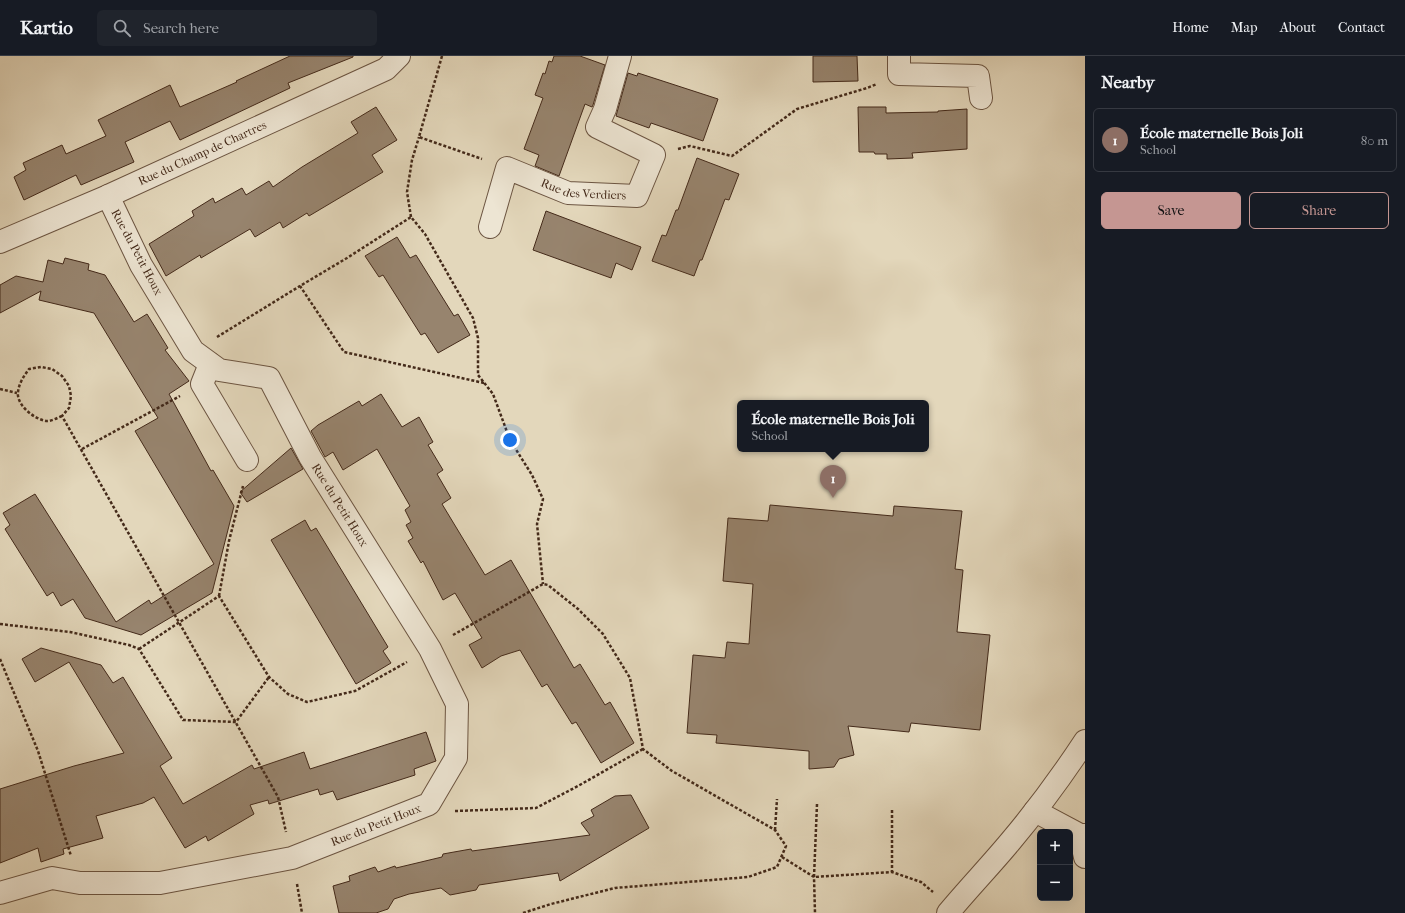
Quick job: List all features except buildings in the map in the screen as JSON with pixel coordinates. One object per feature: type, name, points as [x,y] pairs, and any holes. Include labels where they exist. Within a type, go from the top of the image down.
[{"type":"street","points":[[620,56],[605,109],[597,127],[654,156]]},
{"type":"street","name":"Rue du Champ de Chartres","points":[[0,242],[108,196],[388,60]]},
{"type":"street","points":[[899,65],[978,76],[981,98]]},
{"type":"street","name":"Rue des Verdiers","points":[[507,168],[568,193],[637,196],[654,156]]},
{"type":"street","points":[[490,227],[507,168]]},
{"type":"street","name":"Rue du Petit Houx","points":[[108,196],[141,265],[202,366],[248,460]]},
{"type":"street","name":"Rue du Petit Houx","points":[[0,893],[52,878],[80,883],[160,883],[292,858],[430,804],[456,758],[457,704],[430,649],[310,458],[269,378],[202,366]]},
{"type":"street","points":[[950,911],[1006,847],[1035,811],[1066,771],[1085,742]]},
{"type":"street","points":[[1035,811],[1083,835],[1085,857]]},
{"type":"path","points":[[442,56],[412,160],[407,192],[411,217],[425,234],[473,318],[478,338],[478,375],[493,394],[510,440],[532,474],[543,499],[537,524],[543,584]]},
{"type":"path","points":[[654,156],[690,146],[732,156],[797,109],[867,88],[899,65]]},
{"type":"path","points":[[419,136],[507,168]]},
{"type":"path","points":[[82,449],[202,366],[300,286],[411,217]]},
{"type":"path","points":[[300,286],[344,352],[484,384]]},
{"type":"path","points":[[41,367],[52,369],[62,376],[69,386],[71,396],[69,408],[62,416],[49,421],[40,419],[31,414],[22,404],[17,393],[21,380],[29,369],[41,367]]},
{"type":"path","points":[[0,389],[17,393]]},
{"type":"path","points":[[62,416],[278,797],[292,858]]},
{"type":"path","points":[[248,460],[244,482],[228,541],[218,596],[269,677],[288,694],[307,702],[355,691],[543,584],[548,584],[578,609],[603,634],[630,678],[642,748],[672,771],[775,830],[786,846],[777,867],[748,877],[615,888],[551,904],[523,913]]},
{"type":"path","points":[[139,649],[218,596]]},
{"type":"path","points":[[0,624],[70,632],[129,645],[139,649],[183,720],[236,722]]},
{"type":"path","points":[[0,659],[38,751],[80,883]]},
{"type":"path","points":[[236,722],[269,677]]},
{"type":"path","points":[[430,804],[450,812],[536,808],[578,786],[642,748]]},
{"type":"path","points":[[775,830],[777,799]]},
{"type":"path","points":[[815,913],[814,877],[817,804]]},
{"type":"path","points":[[892,810],[892,872]]},
{"type":"path","points":[[782,857],[814,877],[892,872],[921,882],[950,911]]},
{"type":"place","name":"École maternelle Bois Joli","points":[[833,498]]}]
